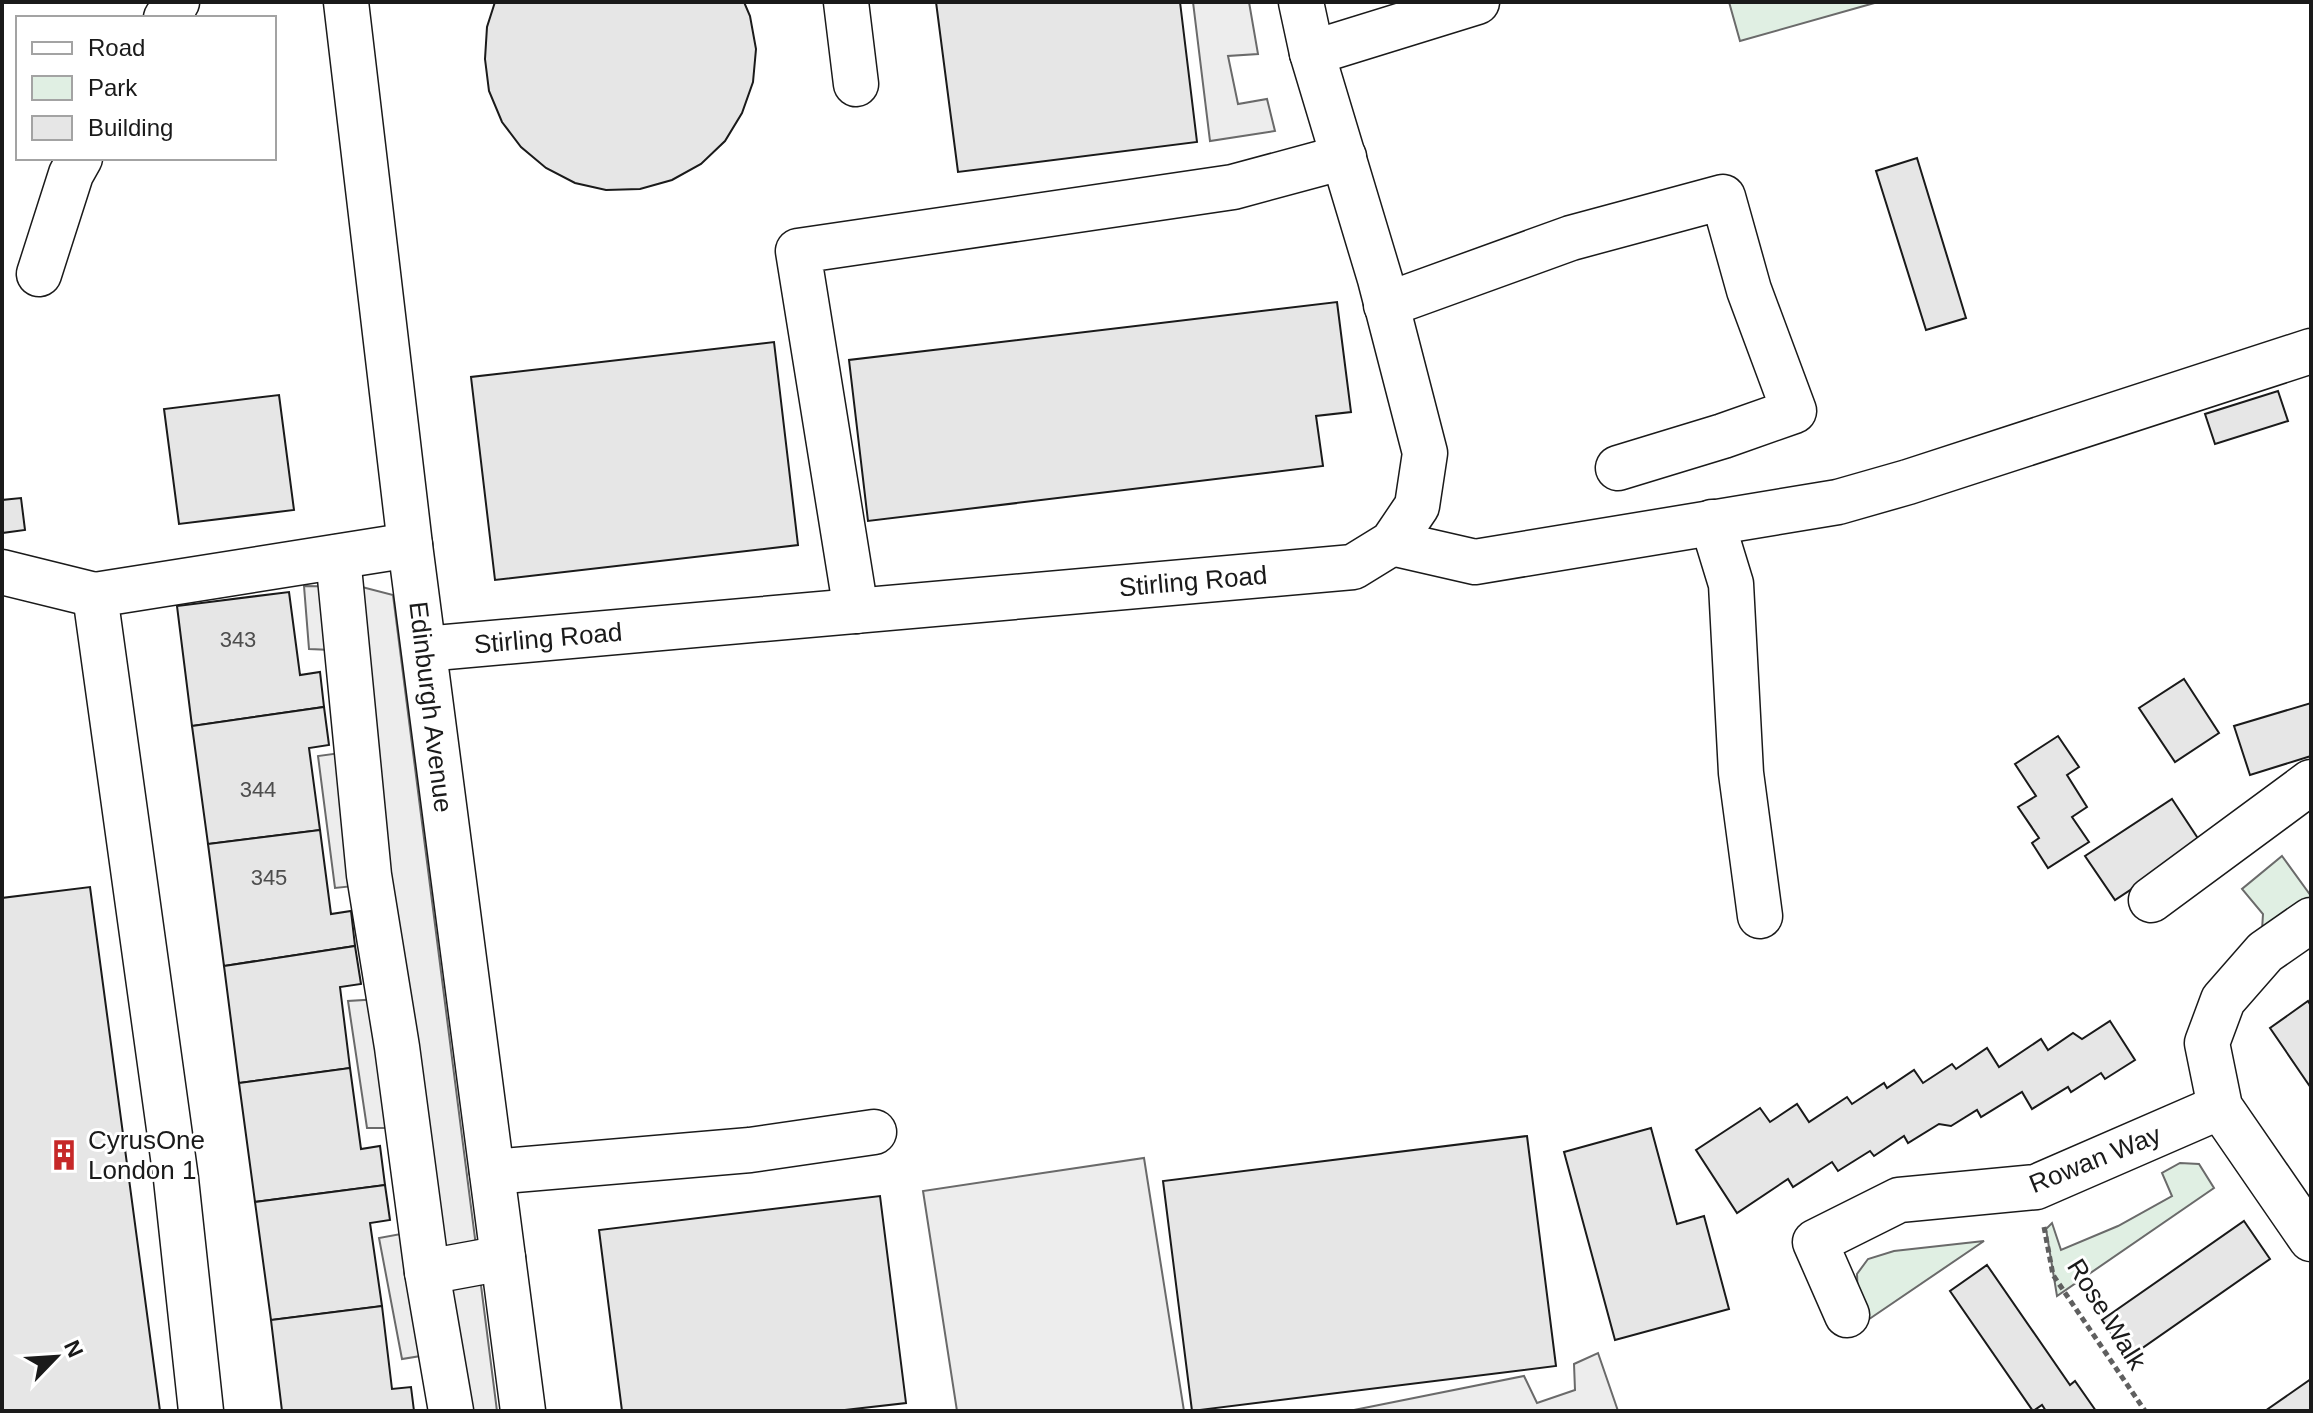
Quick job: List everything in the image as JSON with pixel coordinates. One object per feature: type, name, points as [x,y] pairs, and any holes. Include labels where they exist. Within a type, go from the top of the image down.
[{"type":"street","name":"Edinburgh Avenue","points":[[346,2],[410,545],[523,1411]]},
{"type":"street","points":[[846,2],[856,84]]},
{"type":"street","name":"Stirling Road","points":[[424,649],[1353,567],[1392,543],[1417,506],[1425,453],[1386,305],[1312,53],[1301,2]]},
{"type":"street","points":[[1312,53],[1477,2]]},
{"type":"street","points":[[856,611],[798,251],[1233,187],[1344,157]]},
{"type":"street","points":[[39,274],[71,174],[79,160]]},
{"type":"street","points":[[1386,305],[1571,238],[1723,197],[1749,290],[1794,411],[1618,468]]},
{"type":"street","points":[[1392,543],[1475,562],[1838,502],[2311,351]]},
{"type":"street","points":[[1712,522],[1731,584],[1741,773],[1760,916]]},
{"type":"street","points":[[2,572],[95,595],[410,545]]},
{"type":"street","points":[[338,557],[369,875],[397,1047],[427,1272],[451,1411]]},
{"type":"street","points":[[95,595],[176,1179],[201,1411]]},
{"type":"street","points":[[2151,900],[2210,877],[2311,782]]},
{"type":"street","points":[[2311,920],[2265,952],[2223,1000],[2207,1043],[2220,1107],[2311,1239]]},
{"type":"street","name":"Rowan Way","points":[[1847,1315],[1815,1242],[1899,1200],[2036,1187],[2220,1107]]},
{"type":"street","points":[[492,1172],[750,1150],[874,1132]]},
{"type":"street","points":[[427,1272],[503,1258]]},
{"type":"path","name":"Rose Walk","points":[[2036,1187],[2053,1275],[2145,1411]]},
{"type":"green space","points":[[1729,2],[1878,2],[1740,41]]},
{"type":"green space","points":[[2282,856],[2311,896],[2311,915],[2261,946],[2263,914],[2242,889]]},
{"type":"green space","points":[[2180,1163],[2199,1164],[2214,1188],[2057,1296],[2046,1229],[2052,1223],[2061,1250],[2118,1226],[2172,1196],[2162,1173]]},
{"type":"green space","points":[[1984,1241],[1859,1326],[1857,1274],[1868,1259],[1894,1251]]},
{"type":"shaded area","points":[[1193,2],[1249,2],[1258,54],[1228,56],[1238,104],[1267,99],[1275,131],[1210,141]]},
{"type":"shaded area","points":[[304,586],[362,587],[393,595],[497,1411],[433,1411],[427,1355],[402,1359],[379,1238],[412,1232],[394,1128],[367,1128],[348,1001],[380,999],[363,885],[335,888],[318,756],[341,753],[332,650],[309,649]]},
{"type":"shaded area","points":[[1144,1158],[1184,1411],[957,1411],[923,1191]]},
{"type":"shaded area","points":[[1598,1353],[1618,1411],[1349,1411],[1524,1376],[1537,1403],[1575,1390],[1574,1364]]},
{"type":"building","points":[[495,2],[744,2],[756,49],[753,82],[742,113],[725,141],[701,164],[672,180],[640,189],[606,190],[575,183],[546,168],[521,147],[502,122],[489,91],[485,59],[487,27]]},
{"type":"building","points":[[936,2],[1180,2],[1197,142],[958,172]]},
{"type":"building","points":[[1917,158],[1966,318],[1926,330],[1876,171]]},
{"type":"building","points":[[1337,302],[1351,412],[1316,416],[1323,466],[868,521],[849,360]]},
{"type":"building","points":[[774,342],[798,545],[495,580],[471,377]]},
{"type":"building","points":[[2278,391],[2288,421],[2215,444],[2205,414]]},
{"type":"building","points":[[279,395],[294,510],[179,524],[164,409]]},
{"type":"building","points":[[21,498],[25,530],[2,533],[2,500]]},
{"type":"building","points":[[289,592],[300,675],[320,672],[324,707],[192,726],[177,606]]},
{"type":"building","points":[[2184,679],[2219,733],[2175,762],[2139,708]]},
{"type":"building","points":[[2311,703],[2311,756],[2250,775],[2234,726]]},
{"type":"building","points":[[324,707],[329,745],[309,748],[320,830],[208,844],[192,726]]},
{"type":"building","points":[[2058,736],[2079,767],[2067,775],[2087,807],[2072,817],[2089,842],[2048,868],[2032,843],[2039,838],[2018,807],[2036,796],[2015,764]]},
{"type":"building","points":[[2172,799],[2201,843],[2115,900],[2085,856]]},
{"type":"building","points":[[320,830],[331,914],[351,911],[355,946],[224,966],[208,844]]},
{"type":"building","name":"CyrusOne London 1","points":[[90,887],[160,1411],[2,1411],[2,898]]},
{"type":"building","points":[[355,946],[361,984],[340,987],[350,1068],[239,1083],[224,966]]},
{"type":"building","points":[[2308,1001],[2311,1006],[2311,1088],[2270,1028]]},
{"type":"building","points":[[2110,1021],[2135,1060],[2105,1079],[2101,1073],[2071,1092],[2068,1087],[2032,1109],[2022,1092],[1981,1117],[1977,1110],[1951,1126],[1939,1124],[1908,1143],[1904,1136],[1874,1156],[1870,1151],[1838,1171],[1832,1162],[1793,1187],[1788,1179],[1737,1213],[1696,1150],[1760,1108],[1770,1122],[1797,1104],[1809,1122],[1847,1097],[1852,1104],[1884,1083],[1887,1088],[1914,1070],[1923,1083],[1952,1064],[1956,1069],[1987,1048],[1999,1067],[2041,1039],[2048,1050],[2073,1033],[2082,1039]]},
{"type":"building","points":[[350,1068],[361,1149],[380,1146],[385,1185],[255,1202],[239,1083]]},
{"type":"building","points":[[1651,1128],[1677,1224],[1704,1216],[1729,1309],[1615,1340],[1564,1152]]},
{"type":"building","points":[[1527,1136],[1556,1366],[1192,1411],[1163,1181]]},
{"type":"building","points":[[385,1185],[390,1220],[370,1223],[382,1306],[271,1320],[255,1202]]},
{"type":"building","points":[[880,1196],[906,1403],[836,1411],[622,1411],[599,1230]]},
{"type":"building","points":[[2244,1221],[2270,1259],[2128,1358],[2102,1320]]},
{"type":"building","points":[[1987,1265],[2070,1385],[2075,1381],[2096,1411],[2046,1411],[2042,1405],[2033,1411],[1950,1291]]},
{"type":"building","points":[[382,1306],[392,1389],[411,1387],[414,1411],[282,1411],[271,1320]]},
{"type":"building","points":[[2311,1379],[2311,1411],[2265,1411]]},
{"type":"place","name":"CyrusOne London 1","points":[[64,1155]]}]
